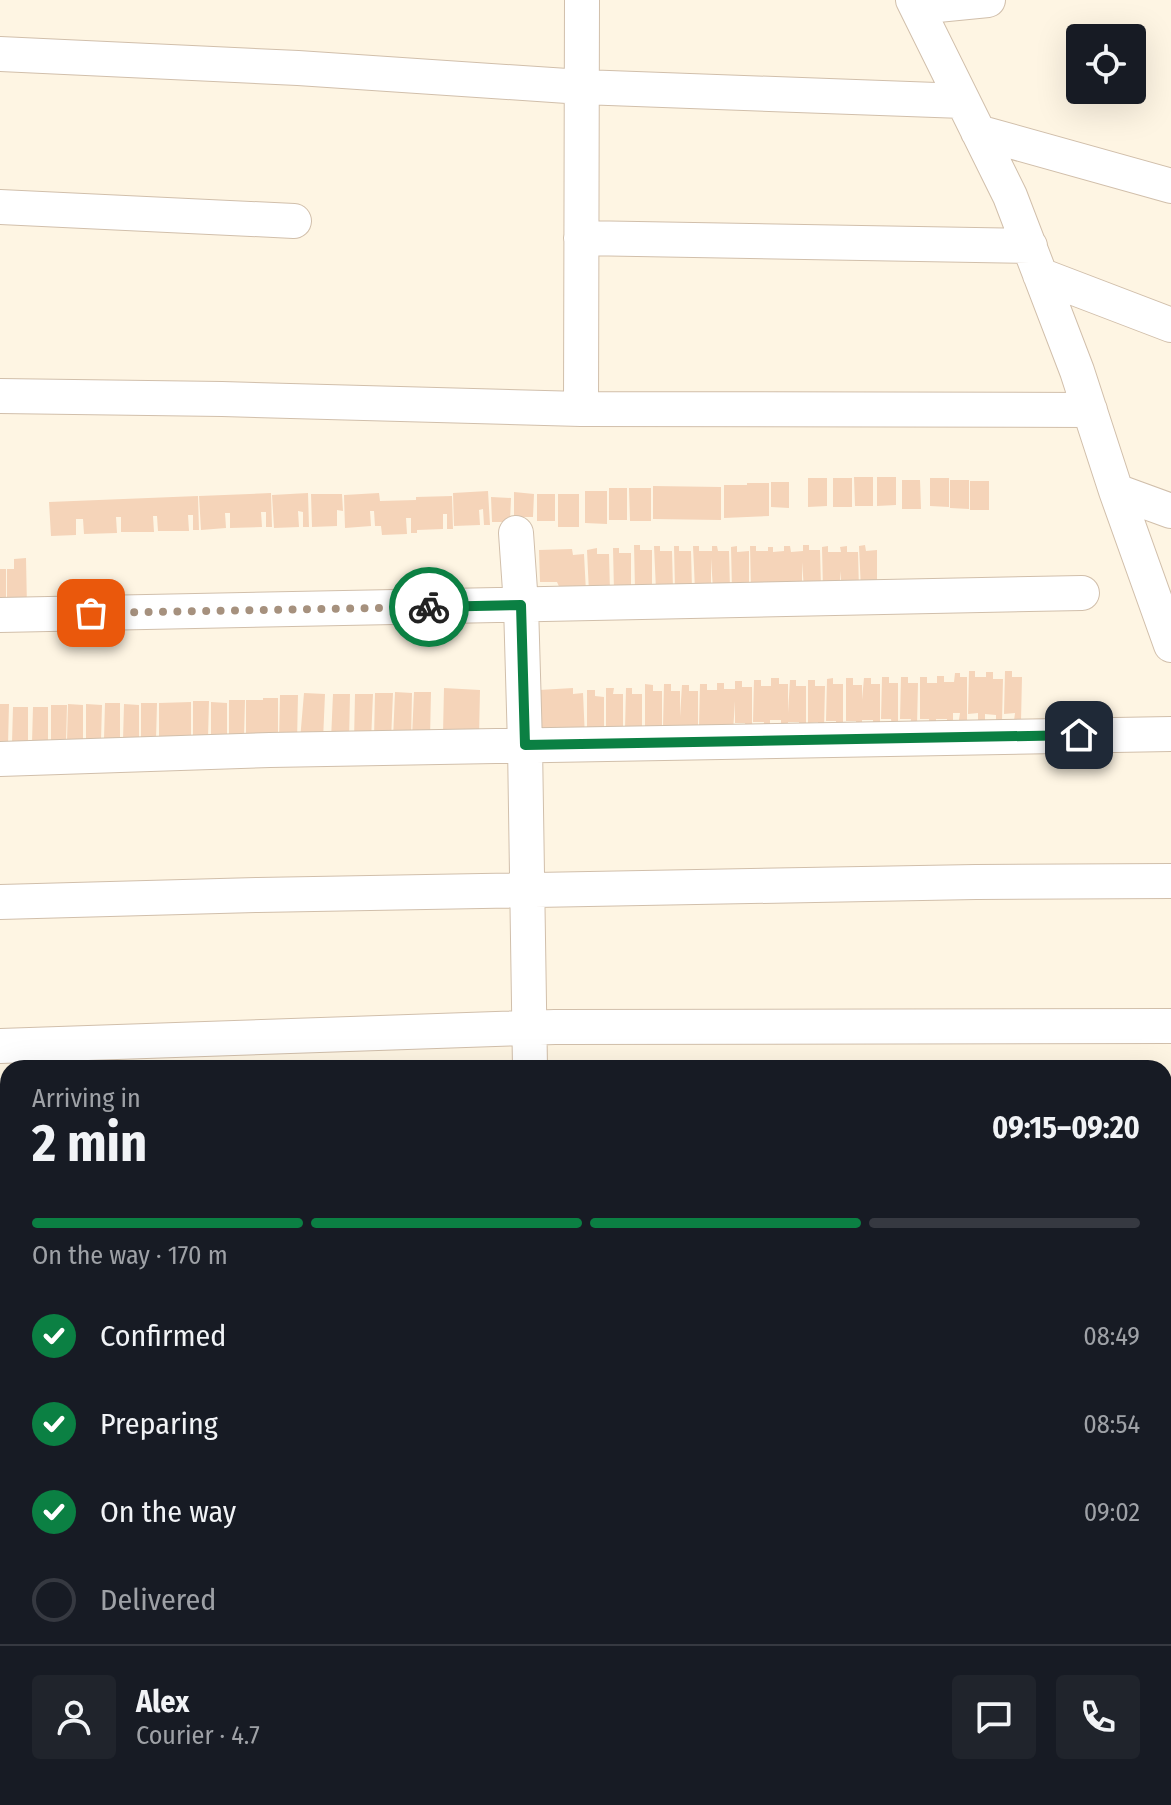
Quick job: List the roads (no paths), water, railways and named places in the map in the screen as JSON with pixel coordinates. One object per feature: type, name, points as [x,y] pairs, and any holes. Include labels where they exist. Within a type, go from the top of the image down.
[{"type":"street","points":[[581,409],[582,0]]},
{"type":"street","points":[[988,0],[915,3],[1010,196],[1090,410],[1171,645]]},
{"type":"street","points":[[0,54],[298,68],[582,87],[963,101]]},
{"type":"street","points":[[978,132],[1171,186]]},
{"type":"street","points":[[0,207],[294,221]]},
{"type":"street","points":[[581,238],[1035,260],[1171,325]]},
{"type":"street","points":[[0,396],[581,409],[1090,410]]},
{"type":"street","points":[[1116,491],[1171,511]]},
{"type":"street","points":[[516,533],[525,745],[530,1060]]},
{"type":"street","points":[[0,615],[1082,593]]},
{"type":"street","points":[[0,759],[270,750],[1171,734]]},
{"type":"street","points":[[0,902],[976,882],[1171,881]]},
{"type":"street","points":[[0,1046],[528,1028],[1171,1026]]}]
